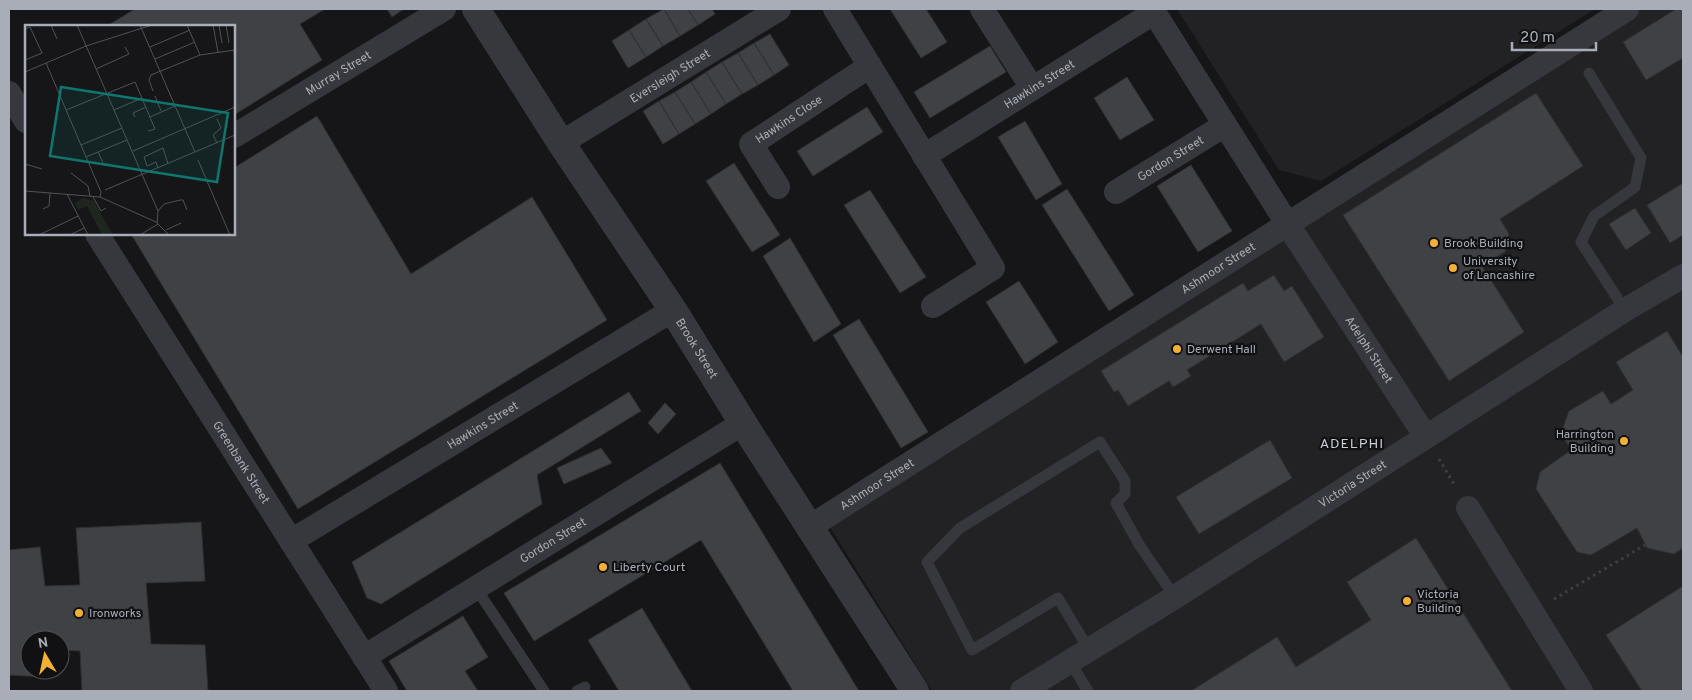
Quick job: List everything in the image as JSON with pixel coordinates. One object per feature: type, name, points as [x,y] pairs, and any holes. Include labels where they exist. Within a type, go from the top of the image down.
[{"type":"street","name":"Murray Street","points":[[235,135],[444,9]]},
{"type":"street","name":"Brook Street","points":[[476,9],[561,143],[673,310],[915,691]]},
{"type":"street","name":"Eversleigh Street","points":[[561,143],[779,9]]},
{"type":"street","points":[[835,9],[993,268],[933,306]]},
{"type":"street","points":[[982,9],[1032,88]]},
{"type":"street","name":"Ashmoor Street","points":[[811,526],[1627,9]]},
{"type":"street","name":"Hawkins Street","points":[[924,156],[1154,11]]},
{"type":"street","name":"Adelphi Street","points":[[1154,11],[1288,225],[1426,437]]},
{"type":"street","name":"Hawkins Close","points":[[778,187],[751,144],[870,66]]},
{"type":"street","points":[[9,93],[25,119]]},
{"type":"street","name":"Gordon Street","points":[[1116,192],[1225,125]]},
{"type":"street","name":"Greenbank Street","points":[[98,235],[386,691]]},
{"type":"street","name":"Victoria Street","points":[[1022,691],[1175,597],[1625,310],[1683,276]]},
{"type":"street","name":"Hawkins Street","points":[[291,541],[673,310]]},
{"type":"street","name":"Gordon Street","points":[[364,657],[743,423]]},
{"type":"street","points":[[1468,508],[1582,691]]},
{"type":"lane","points":[[1588,73],[1641,158],[1635,187],[1594,216],[1581,242],[1625,310]]},
{"type":"lane","points":[[1088,691],[1080,656],[1058,598],[972,650],[927,562],[960,528],[1100,442],[1125,482],[1125,494],[1116,503],[1140,546],[1175,597]]},
{"type":"lane","points":[[476,588],[544,691]]},
{"type":"path","points":[[1426,437],[1468,508]]},
{"type":"path","points":[[1532,612],[1645,545]]},
{"type":"shaded area","points":[[1177,9],[1595,9],[1321,181],[1279,170]]},
{"type":"shaded area","name":"University of Lancashire","points":[[1616,9],[1683,9],[1683,691],[932,691],[830,527]]},
{"type":"building","points":[[135,9],[325,9],[300,24],[322,60],[235,114],[235,25],[109,25]]},
{"type":"building","points":[[387,9],[404,9],[392,17]]},
{"type":"building","points":[[664,9],[688,9],[698,25],[680,36]]},
{"type":"building","points":[[664,9],[680,36],[663,46],[646,19]]},
{"type":"building","points":[[688,9],[712,9],[715,14],[698,25]]},
{"type":"building","points":[[890,9],[926,9],[947,42],[921,58]]},
{"type":"building","points":[[1676,9],[1683,9],[1683,58],[1646,80],[1623,42]]},
{"type":"building","points":[[646,19],[663,46],[646,57],[629,30]]},
{"type":"building","points":[[629,30],[646,57],[628,68],[612,41]]},
{"type":"building","points":[[770,34],[789,65],[774,75],[754,43]]},
{"type":"building","points":[[754,43],[774,75],[758,85],[738,53]]},
{"type":"building","points":[[990,46],[1006,72],[930,118],[914,92]]},
{"type":"building","points":[[738,53],[758,85],[742,94],[722,62]]},
{"type":"building","points":[[722,62],[742,94],[726,104],[706,72]]},
{"type":"building","points":[[706,72],[726,104],[711,114],[691,82]]},
{"type":"building","points":[[1127,77],[1154,120],[1120,140],[1094,98]]},
{"type":"building","points":[[691,82],[711,114],[695,124],[675,92]]},
{"type":"building","points":[[675,92],[695,124],[679,134],[659,101]]},
{"type":"building","name":"Brook Building","points":[[1536,93],[1583,166],[1500,219],[1509,234],[1505,252],[1482,266],[1524,332],[1449,381],[1343,215]]},
{"type":"building","points":[[659,101],[679,134],[663,144],[643,111]]},
{"type":"building","points":[[867,107],[883,132],[813,176],[797,151]]},
{"type":"building","points":[[317,116],[411,274],[532,197],[607,320],[298,509],[132,235],[235,235],[235,167]]},
{"type":"building","points":[[1025,121],[1062,184],[1036,200],[998,137]]},
{"type":"building","points":[[734,163],[780,235],[752,252],[706,181]]},
{"type":"building","points":[[1191,165],[1232,231],[1198,252],[1157,186]]},
{"type":"building","points":[[1683,183],[1683,235],[1670,243],[1647,205]]},
{"type":"building","points":[[1067,189],[1134,295],[1109,311],[1042,205]]},
{"type":"building","points":[[870,190],[926,277],[900,293],[844,205]]},
{"type":"building","points":[[1635,208],[1651,233],[1626,250],[1609,224]]},
{"type":"building","points":[[790,238],[841,324],[814,342],[763,256]]},
{"type":"building","name":"Derwent Hall","points":[[1274,275],[1284,291],[1292,286],[1324,337],[1284,362],[1261,324],[1187,370],[1191,376],[1173,387],[1169,381],[1128,406],[1118,390],[1114,392],[1101,371],[1243,283],[1248,291]]},
{"type":"building","points":[[1019,281],[1058,342],[1025,364],[986,302]]},
{"type":"building","points":[[859,319],[928,432],[901,448],[833,335]]},
{"type":"building","name":"Harrington Building","points":[[1667,331],[1683,357],[1683,548],[1674,554],[1647,548],[1637,528],[1591,555],[1577,552],[1536,489],[1540,472],[1571,450],[1561,433],[1569,411],[1603,391],[1611,404],[1633,390],[1616,362]]},
{"type":"building","points":[[629,392],[641,411],[537,475],[542,504],[381,604],[367,598],[352,562]]},
{"type":"building","points":[[665,403],[676,414],[658,434],[648,423]]},
{"type":"building","points":[[1270,440],[1292,478],[1199,534],[1176,497]]},
{"type":"building","points":[[601,448],[612,463],[564,484],[557,468]]},
{"type":"building","name":"Liberty Court","points":[[720,463],[859,691],[793,691],[701,540],[534,641],[504,593]]},
{"type":"building","name":"Ironworks","points":[[201,522],[205,581],[146,583],[151,644],[205,645],[208,691],[82,691],[80,651],[70,650],[70,630],[20,630],[20,676],[9,675],[9,550],[40,547],[45,586],[80,585],[76,528]]},
{"type":"building","name":"Victoria Building","points":[[1416,538],[1512,691],[1191,691],[1277,637],[1296,667],[1371,620],[1347,582]]},
{"type":"building","points":[[1683,586],[1683,691],[1642,691],[1606,635]]},
{"type":"building","points":[[642,608],[692,691],[619,691],[588,640]]},
{"type":"building","points":[[463,616],[488,657],[465,671],[478,691],[407,691],[389,661]]},
{"type":"place","name":"Brook Building","points":[[1434,243]]},
{"type":"place","name":"University of Lancashire","points":[[1453,268]]},
{"type":"place","name":"Derwent Hall","points":[[1177,349]]},
{"type":"place","name":"Harrington Building","points":[[1624,441]]},
{"type":"place","name":"Liberty Court","points":[[603,567]]},
{"type":"place","name":"Victoria Building","points":[[1407,601]]},
{"type":"place","name":"Ironworks","points":[[79,613]]},
{"type":"district","name":"ADELPHI","points":[[1352,443]]}]
